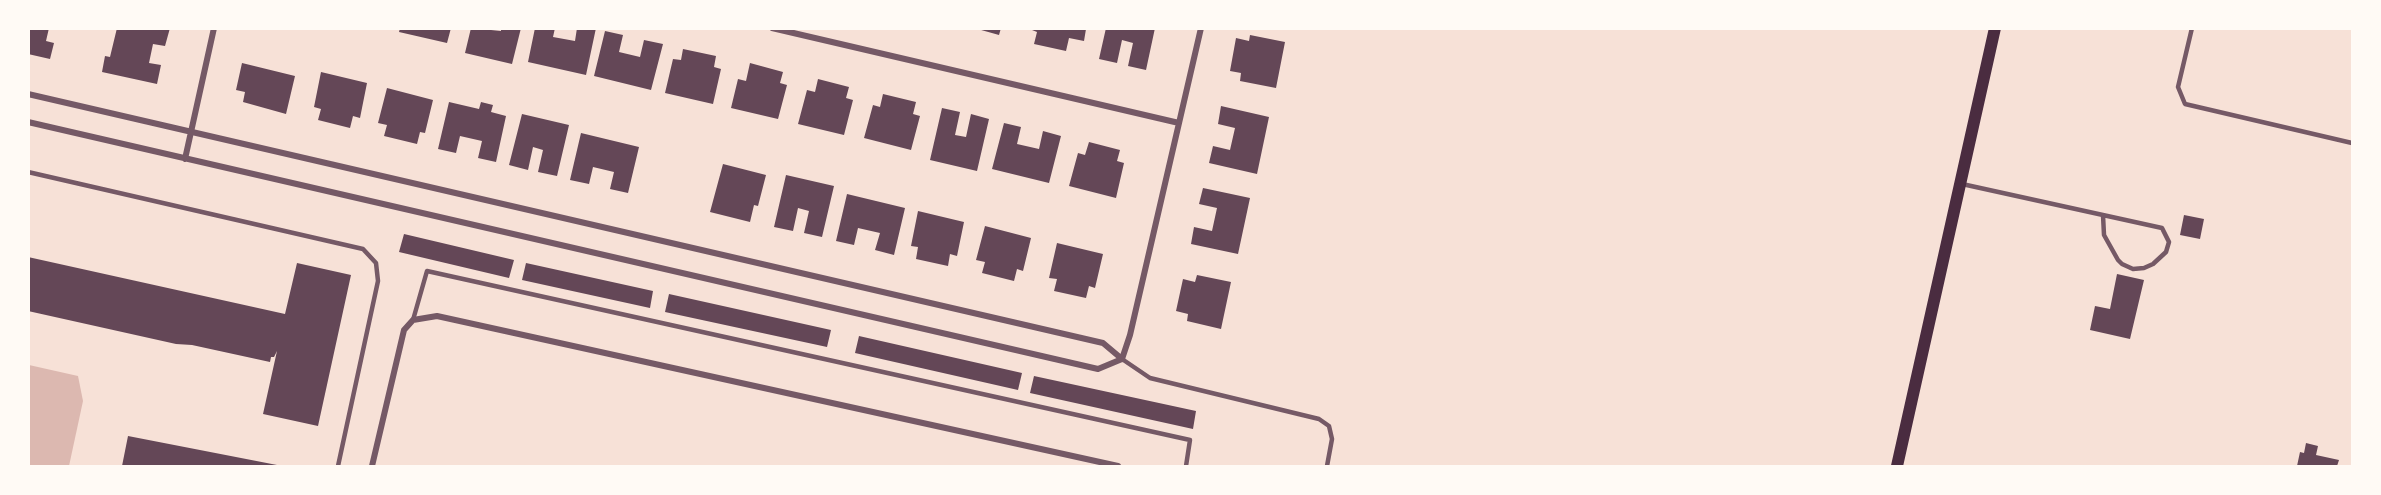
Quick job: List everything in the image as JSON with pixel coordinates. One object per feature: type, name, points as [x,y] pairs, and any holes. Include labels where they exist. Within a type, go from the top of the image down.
[{"type":"main road","points":[[1897,466],[1995,28]]},
{"type":"street","points":[[185,159],[214,28]]},
{"type":"street","points":[[772,28],[1179,123]]},
{"type":"street","points":[[28,122],[1098,369],[1122,359],[1130,335],[1201,28]]},
{"type":"street","points":[[28,94],[1103,343],[1122,359]]},
{"type":"street","points":[[372,466],[404,330],[413,320],[437,316],[1118,466]]},
{"type":"lane","points":[[2192,28],[2178,87],[2185,104],[2352,142]]},
{"type":"lane","points":[[28,172],[363,249],[376,263],[378,281],[338,466]]},
{"type":"lane","points":[[1961,183],[2162,228],[2169,242],[2166,252],[2145,268],[2133,269],[2122,264],[2104,235],[2103,215]]},
{"type":"lane","points":[[413,320],[427,271],[1190,440],[1186,466]]},
{"type":"lane","points":[[1122,359],[1150,378],[1319,419],[1329,426],[1332,439],[1327,466]]},
{"type":"shaded area","points":[[29,365],[78,376],[83,401],[69,466],[29,466]]},
{"type":"building","points":[[28,28],[49,28],[46,41],[54,43],[50,59],[28,54]]},
{"type":"building","points":[[117,28],[170,28],[165,46],[153,44],[149,63],[161,65],[157,84],[102,72],[105,56],[110,57]]},
{"type":"building","points":[[400,28],[451,28],[447,43],[399,32]]},
{"type":"building","points":[[471,28],[501,31],[501,28],[521,28],[512,64],[465,53]]},
{"type":"building","points":[[535,28],[555,28],[553,37],[575,41],[577,28],[596,28],[586,75],[528,62]]},
{"type":"building","points":[[974,28],[1001,28],[999,35]]},
{"type":"building","points":[[1027,28],[1086,29],[1084,41],[1069,38],[1066,51],[1034,44],[1037,32]]},
{"type":"building","points":[[1106,28],[1155,28],[1146,70],[1128,66],[1133,43],[1122,40],[1117,63],[1099,59]]},
{"type":"building","points":[[605,31],[623,35],[619,52],[640,57],[644,40],[663,44],[651,90],[594,76]]},
{"type":"building","points":[[1250,35],[1285,42],[1276,88],[1240,81],[1241,73],[1230,71],[1236,38],[1249,41]]},
{"type":"building","points":[[683,49],[716,56],[714,67],[721,69],[713,104],[665,93],[673,59],[681,60]]},
{"type":"building","points":[[242,63],[295,76],[286,114],[243,102],[245,92],[236,90]]},
{"type":"building","points":[[750,63],[783,72],[780,83],[787,85],[778,119],[731,108],[738,79],[746,81]]},
{"type":"building","points":[[321,72],[367,83],[360,118],[353,116],[350,128],[318,120],[321,109],[314,107]]},
{"type":"building","points":[[818,79],[849,87],[846,98],[853,100],[844,135],[798,124],[807,90],[815,92]]},
{"type":"building","points":[[387,88],[433,100],[425,133],[420,132],[417,144],[384,136],[387,125],[378,123]]},
{"type":"building","points":[[883,94],[916,102],[913,114],[920,116],[911,150],[864,138],[873,105],[880,107]]},
{"type":"building","points":[[449,102],[479,109],[481,102],[493,105],[491,112],[506,116],[496,162],[478,158],[482,141],[460,136],[456,153],[438,149]]},
{"type":"building","points":[[1221,106],[1269,117],[1257,174],[1209,163],[1213,146],[1230,150],[1235,128],[1218,124]]},
{"type":"building","points":[[942,108],[960,112],[955,135],[966,137],[971,114],[989,119],[977,171],[930,160]]},
{"type":"building","points":[[522,114],[569,125],[557,176],[538,172],[543,150],[533,147],[528,170],[509,165]]},
{"type":"building","points":[[1004,123],[1021,127],[1017,144],[1039,149],[1043,131],[1061,136],[1049,183],[992,169]]},
{"type":"building","points":[[581,133],[639,147],[628,193],[610,189],[614,172],[593,167],[589,184],[570,180]]},
{"type":"building","points":[[1089,142],[1120,150],[1117,161],[1124,163],[1116,198],[1069,186],[1078,153],[1085,155]]},
{"type":"building","points":[[723,164],[766,175],[758,206],[754,205],[750,222],[710,212]]},
{"type":"building","points":[[786,175],[834,186],[822,237],[804,233],[809,211],[798,208],[793,231],[774,227]]},
{"type":"building","points":[[1203,188],[1250,198],[1238,254],[1191,244],[1194,227],[1212,231],[1217,208],[1199,204]]},
{"type":"building","points":[[847,194],[905,208],[894,255],[875,250],[880,233],[858,228],[854,245],[836,241]]},
{"type":"building","points":[[918,211],[964,222],[957,256],[950,254],[948,266],[916,259],[918,247],[911,246]]},
{"type":"building","points":[[2184,215],[2204,219],[2200,239],[2180,235]]},
{"type":"building","points":[[985,226],[1031,238],[1023,271],[1017,269],[1014,281],[982,273],[985,262],[976,260]]},
{"type":"building","points":[[404,234],[514,260],[509,278],[399,252]]},
{"type":"building","points":[[1057,243],[1103,254],[1095,288],[1089,286],[1086,298],[1054,291],[1057,279],[1049,278]]},
{"type":"building","points":[[28,257],[285,314],[297,263],[351,275],[318,426],[263,414],[277,351],[274,357],[271,357],[270,362],[28,311]]},
{"type":"building","points":[[526,263],[653,291],[650,308],[522,280]]},
{"type":"building","points":[[2117,274],[2144,280],[2130,339],[2090,330],[2095,306],[2110,309]]},
{"type":"building","points":[[1197,275],[1231,282],[1221,329],[1187,321],[1188,314],[1176,311],[1183,279],[1195,282]]},
{"type":"building","points":[[669,294],[831,330],[827,347],[665,312]]},
{"type":"building","points":[[859,336],[1022,373],[1018,390],[855,353]]},
{"type":"building","points":[[1034,376],[1196,411],[1193,429],[1030,393]]},
{"type":"building","points":[[128,436],[277,465],[277,466],[122,466]]},
{"type":"building","points":[[2306,443],[2318,446],[2316,455],[2339,460],[2337,466],[2297,466],[2300,452],[2304,453]]}]
